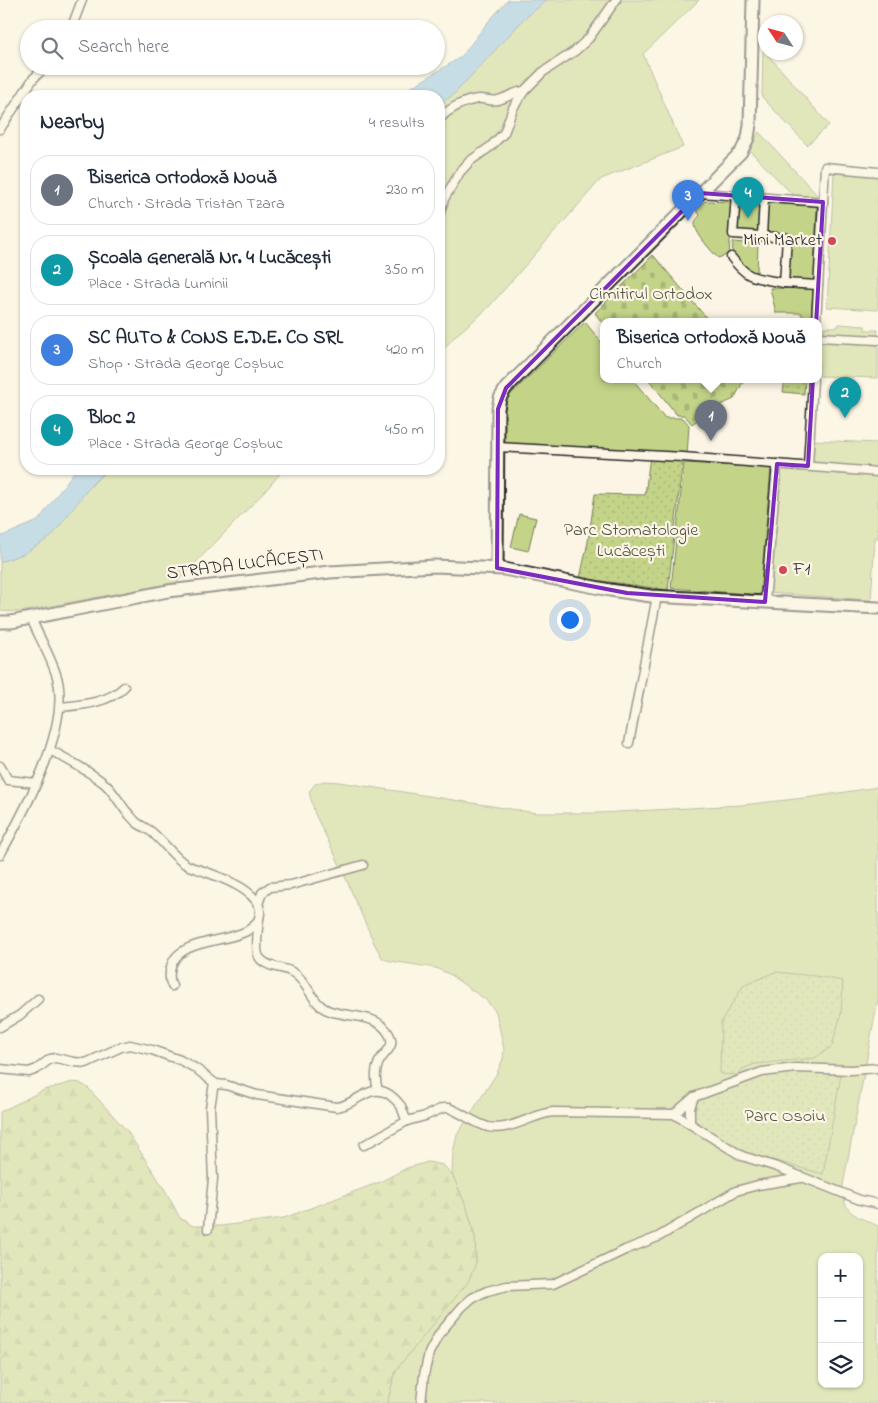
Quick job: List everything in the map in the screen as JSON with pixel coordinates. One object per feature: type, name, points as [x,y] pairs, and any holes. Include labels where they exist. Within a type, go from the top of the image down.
[{"type":"main road","points":[[497,568],[498,409],[500,398],[506,388],[740,152],[748,138],[750,124],[753,0]]},
{"type":"main road","name":"STRADA LUCĂCEȘTI","points":[[0,622],[11,622],[168,591],[320,573],[435,566],[497,568],[610,590],[657,596],[878,608]]},
{"type":"street","points":[[74,20],[82,0]]},
{"type":"street","points":[[445,197],[460,172],[470,161],[504,134],[513,108],[524,91],[542,72],[575,51],[589,38],[616,0]]},
{"type":"street","points":[[26,90],[37,75]]},
{"type":"street","points":[[445,114],[450,109],[468,101],[479,99],[494,101],[516,92],[524,91]]},
{"type":"street","points":[[0,129],[20,99]]},
{"type":"street","points":[[816,318],[825,168],[878,172]]},
{"type":"street","points":[[700,193],[823,202]]},
{"type":"street","points":[[736,196],[733,234],[787,238],[784,283]]},
{"type":"street","points":[[762,236],[764,198]]},
{"type":"street","points":[[731,257],[746,273],[754,278],[784,283],[818,285]]},
{"type":"street","points":[[822,337],[878,340]]},
{"type":"street","points":[[808,466],[813,383]]},
{"type":"street","points":[[498,447],[878,472]]},
{"type":"street","points":[[765,602],[777,464]]},
{"type":"street","points":[[629,743],[657,596]]},
{"type":"street","points":[[0,855],[17,824],[50,750],[60,707],[57,677],[31,618]]},
{"type":"street","points":[[60,707],[87,704],[110,697],[120,692],[124,687]]},
{"type":"street","points":[[50,750],[106,785],[137,822],[154,834],[186,866],[233,883],[253,896],[258,904]]},
{"type":"street","points":[[0,766],[8,780],[36,783]]},
{"type":"street","points":[[363,865],[291,885],[270,887],[262,893],[258,904],[258,951],[261,959],[269,964],[294,973],[319,1004],[328,1011],[370,1019],[380,1024],[388,1032],[392,1043],[390,1049],[381,1059],[377,1069],[378,1090]]},
{"type":"street","points":[[172,986],[170,972],[172,962],[178,954],[186,949],[247,930],[255,924],[259,917]]},
{"type":"street","points":[[0,1026],[20,1015],[38,999]]},
{"type":"street","points":[[0,1068],[29,1072],[56,1058],[86,1063],[120,1047],[130,1045],[180,1060],[195,1068],[214,1083],[226,1084],[258,1095],[330,1107],[342,1107],[365,1094],[378,1090],[385,1092],[399,1103],[407,1121]]},
{"type":"street","points":[[674,1114],[694,1097],[762,1072],[796,1068],[842,1070],[878,1068]]},
{"type":"street","points":[[208,1229],[213,1173],[210,1108],[214,1083]]},
{"type":"street","points":[[690,1124],[690,1108],[694,1097]]},
{"type":"street","points":[[364,1145],[407,1121],[443,1108],[449,1108],[485,1126],[498,1128],[546,1113],[567,1111],[674,1114],[742,1156],[777,1167],[860,1200],[878,1204]]},
{"type":"street","points":[[421,1403],[429,1353],[439,1334],[472,1298],[507,1286],[553,1284],[625,1250],[658,1237],[736,1191],[758,1185],[801,1178]]},
{"type":"highlighted area","points":[[700,193],[823,202],[808,466],[777,464],[765,602],[627,593],[497,568],[498,409],[506,388]]},
{"type":"green space","points":[[547,0],[699,0],[643,54],[683,147],[601,179],[487,309],[455,336],[445,348],[445,100],[455,93],[524,19]]},
{"type":"green space","points":[[763,60],[773,60],[829,125],[807,145],[762,97]]},
{"type":"green space","points":[[759,132],[818,196],[793,195],[750,151]]},
{"type":"green space","points":[[834,173],[878,175],[878,310],[827,307]]},
{"type":"green space","points":[[705,201],[733,202],[729,254],[718,258],[701,238],[695,225],[700,215],[696,210]]},
{"type":"green space","points":[[737,202],[760,203],[759,233],[735,232]]},
{"type":"green space","points":[[767,203],[817,206],[814,283],[786,281],[789,237],[765,234]]},
{"type":"green space","points":[[733,242],[758,244],[757,272],[747,271],[732,256]]},
{"type":"green space","name":"Cimitirul Ortodox","points":[[653,255],[707,318],[600,318],[600,320],[595,313]]},
{"type":"green space","points":[[770,288],[813,289],[811,318],[802,318],[802,313],[776,313]]},
{"type":"green space","points":[[585,322],[600,340],[600,383],[636,383],[665,418],[683,418],[689,425],[687,456],[502,447],[502,403]]},
{"type":"green space","points":[[839,324],[865,326],[865,330],[878,330],[877,338],[823,335],[824,327],[838,327]]},
{"type":"green space","points":[[822,342],[878,345],[878,378],[822,376]]},
{"type":"green space","points":[[651,383],[742,383],[734,399],[714,408],[692,424],[684,415],[677,415]]},
{"type":"green space","points":[[784,383],[805,383],[804,394],[783,392]]},
{"type":"green space","points":[[812,440],[878,443],[878,470],[811,465]]},
{"type":"green space","name":"Parc Stomatologie Lucăcești","points":[[650,456],[683,457],[668,590],[580,578],[588,542],[595,494],[645,495]]},
{"type":"green space","points":[[684,463],[771,468],[760,595],[671,588]]},
{"type":"green space","points":[[779,468],[878,475],[878,538],[875,538],[871,600],[770,593]]},
{"type":"green space","points":[[102,475],[279,475],[177,582],[20,612],[0,611],[0,562],[23,554]]},
{"type":"green space","points":[[519,514],[536,518],[528,551],[511,547]]},
{"type":"green space","points":[[324,781],[339,782],[536,813],[600,813],[742,805],[878,787],[878,999],[843,1185],[843,1195],[848,1208],[852,1212],[878,1226],[878,1403],[387,1403],[396,1370],[476,1263],[475,1237],[467,1208],[452,1174],[453,1153],[457,1135],[497,1073],[503,1059],[504,1049],[496,1012],[486,1000],[449,974],[436,968],[383,959],[315,814],[309,792],[315,784]]},
{"type":"green space","name":"Parc Osoiu","points":[[775,972],[843,981],[841,1014],[832,1046],[815,1058],[755,1064],[742,1069],[738,1075],[720,1074],[721,1022],[743,986]]},
{"type":"green space","name":"Parc Osoiu","points":[[805,1071],[841,1075],[823,1174],[733,1149],[679,1114],[694,1097],[761,1075]]},
{"type":"green space","points":[[73,1082],[80,1083],[88,1088],[127,1131],[165,1190],[180,1218],[193,1226],[221,1226],[284,1218],[380,1182],[407,1168],[428,1162],[443,1165],[452,1174],[467,1208],[475,1237],[476,1263],[468,1282],[396,1370],[387,1403],[0,1403],[0,1112],[44,1090]]},
{"type":"water","points":[[508,0],[547,0],[524,19],[455,93],[445,100],[445,90],[407,90],[431,75],[445,75],[445,67],[461,57]]},
{"type":"water","points":[[72,475],[102,475],[92,484],[51,537],[23,554],[0,562],[0,537],[38,521]]},
{"type":"place","name":"Bloc 2","points":[[748,218]]},
{"type":"place","name":"SC AUTO & CONS E.D.E. CO SRL","points":[[688,221]]},
{"type":"place","name":"Mini Market","points":[[832,241]]},
{"type":"place","name":"Școala Generală Nr. 4 Lucăcești","points":[[845,418]]},
{"type":"place","name":"Biserica Ortodoxă Nouă","points":[[711,441]]},
{"type":"place","name":"F1","points":[[783,570]]}]
